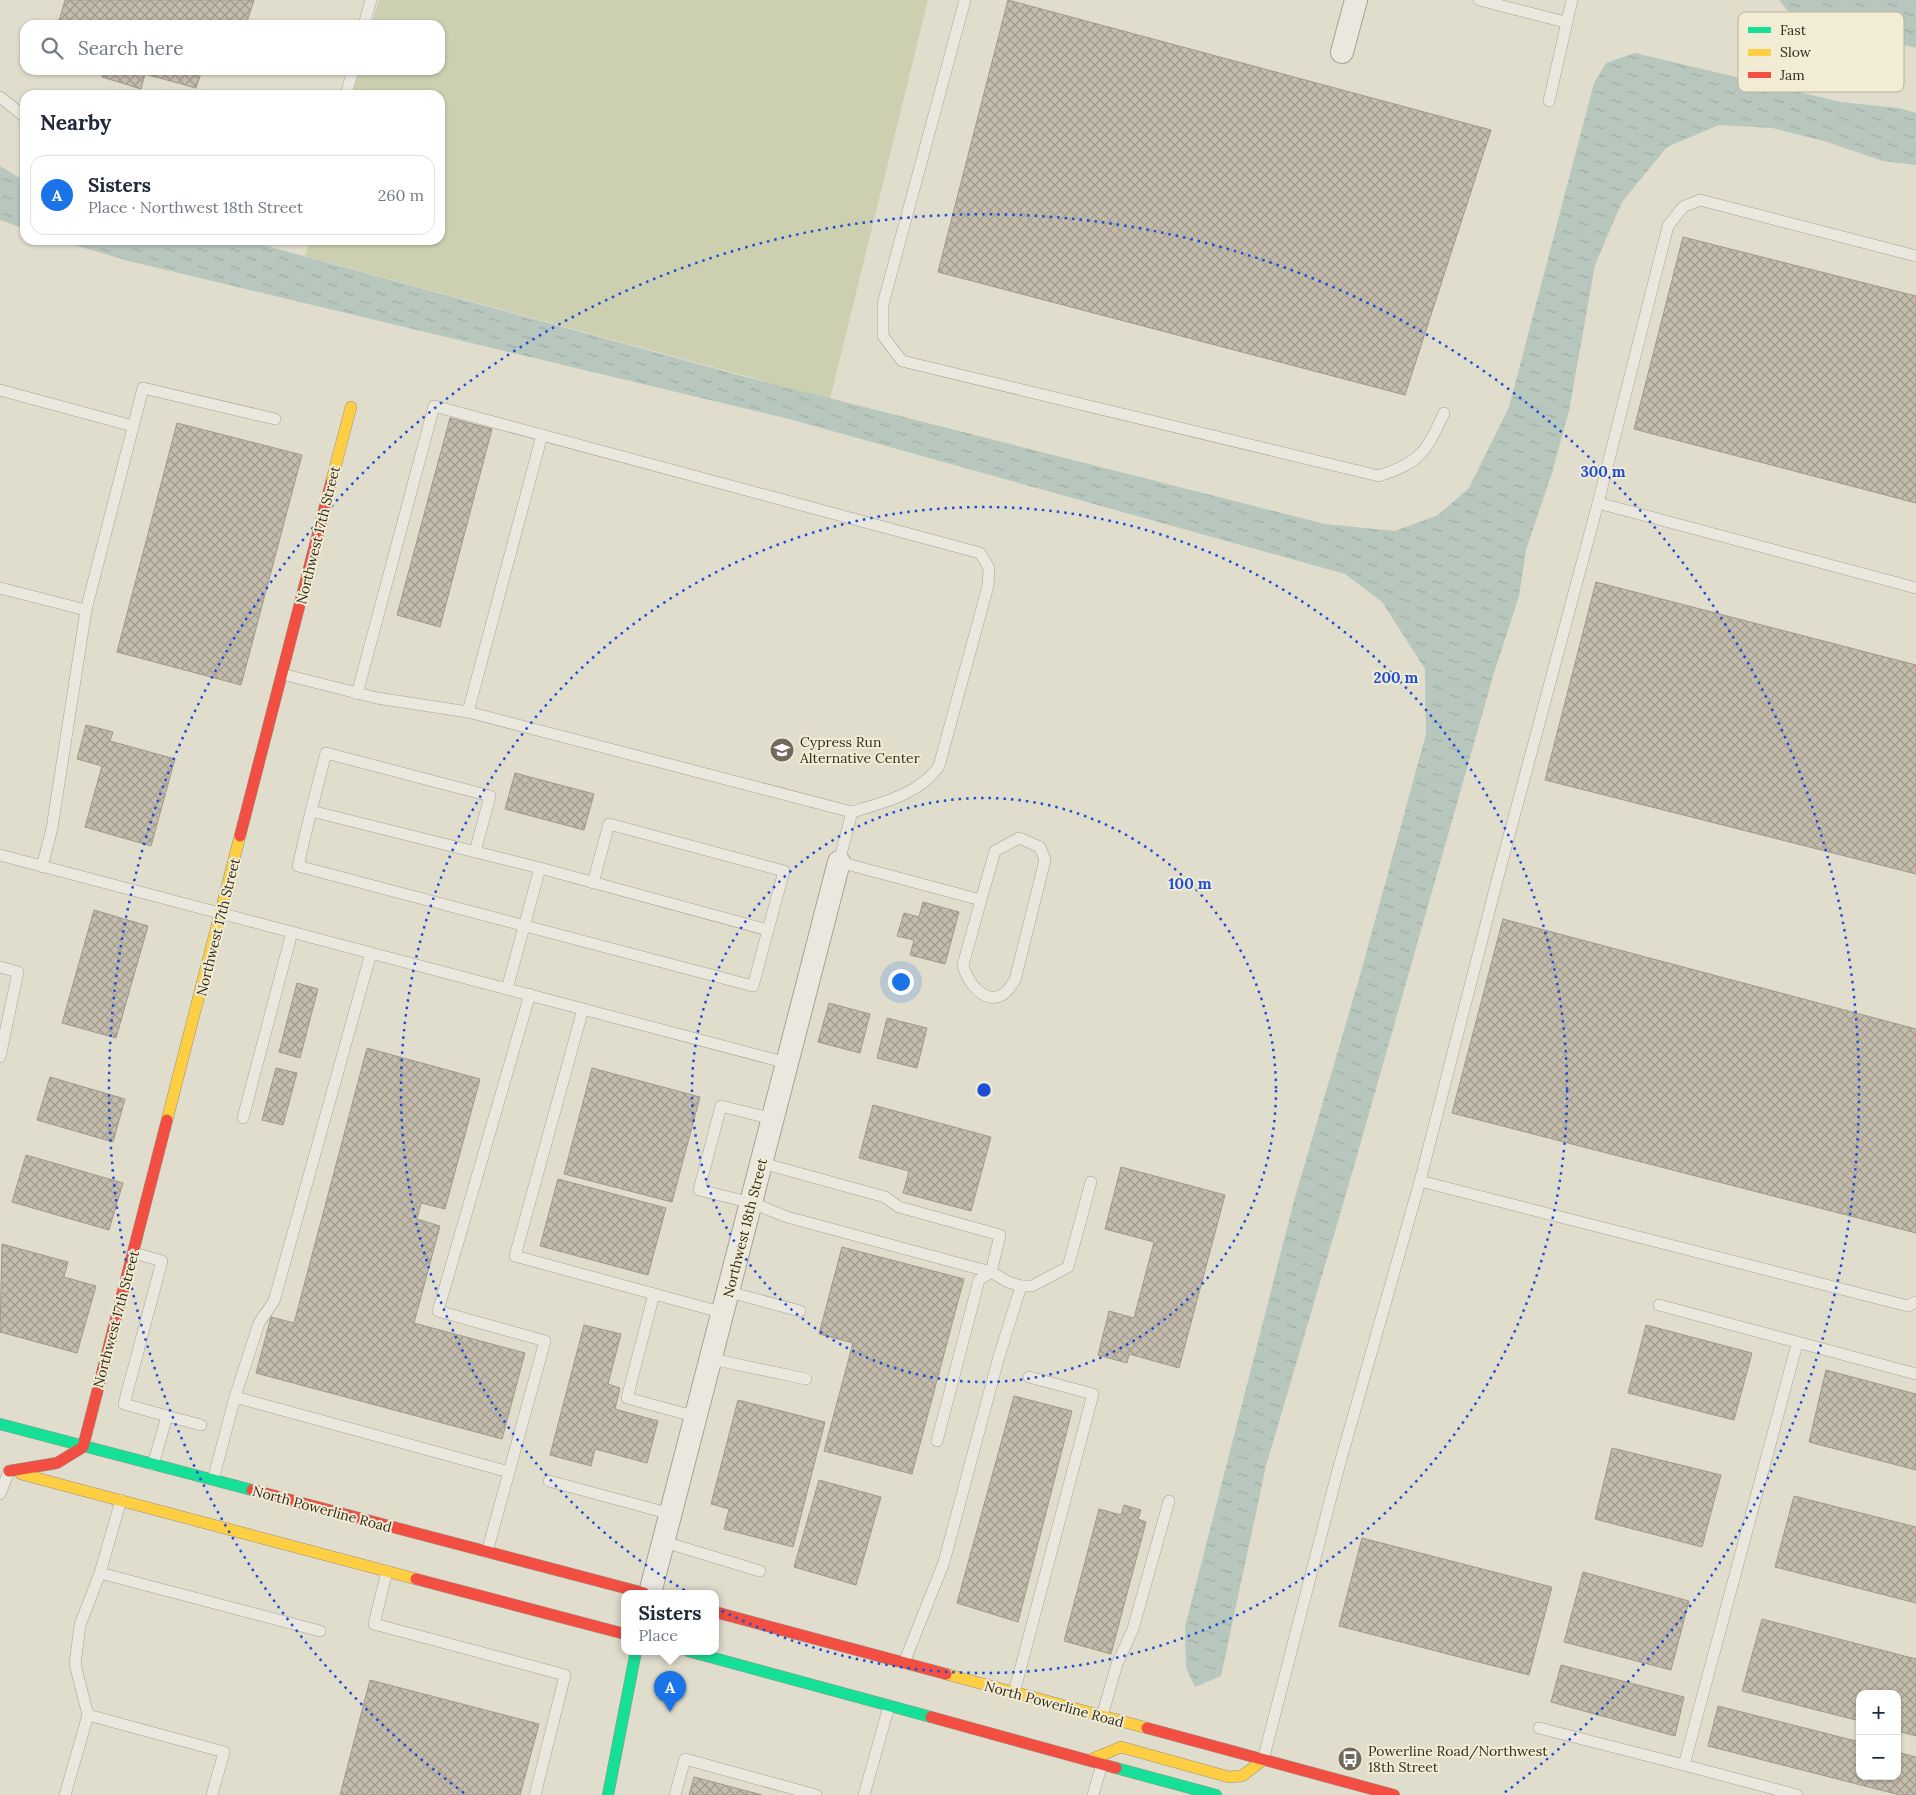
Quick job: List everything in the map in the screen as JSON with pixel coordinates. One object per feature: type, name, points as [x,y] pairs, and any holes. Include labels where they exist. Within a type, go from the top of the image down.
[{"type":"main road","name":"Northwest 17th Street","points":[[83,1447],[222,913],[350,407]]},
{"type":"main road","name":"North Powerline Road","points":[[0,1424],[633,1590]]},
{"type":"main road","points":[[4,1470],[60,1464],[83,1447]]},
{"type":"main road","points":[[111,1466],[137,1461]]},
{"type":"main road","points":[[4,1470],[621,1633]]},
{"type":"main road","points":[[68,1487],[84,1474]]},
{"type":"main road","name":"North Powerline Road","points":[[719,1613],[1394,1795]]},
{"type":"main road","points":[[608,1795],[635,1655]]},
{"type":"main road","points":[[703,1655],[1216,1795]]},
{"type":"main road","points":[[1090,1760],[1121,1747],[1229,1777],[1242,1776],[1264,1760]]},
{"type":"street","points":[[1342,52],[1356,0]]},
{"type":"street","name":"Northwest 18th Street","points":[[651,1590],[839,862]]},
{"type":"lane","points":[[365,20],[371,0]]},
{"type":"lane","points":[[965,0],[884,304],[883,336],[902,361],[1379,476],[1405,468],[1428,448],[1444,413]]},
{"type":"lane","points":[[1478,0],[1565,22]]},
{"type":"lane","points":[[1549,101],[1565,22],[1572,0]]},
{"type":"lane","points":[[347,90],[352,75]]},
{"type":"lane","points":[[0,98],[20,113]]},
{"type":"lane","points":[[1264,1760],[1298,1633],[1338,1470],[1420,1181],[1500,867],[1598,503],[1668,226],[1683,208],[1700,200],[1916,256]]},
{"type":"lane","points":[[42,866],[52,828],[86,610],[143,388],[275,419]]},
{"type":"lane","points":[[0,390],[133,426]]},
{"type":"lane","points":[[282,674],[357,694],[468,712],[852,812],[888,801],[912,789],[925,782],[939,766],[988,586],[989,568],[986,560],[980,553],[972,550],[434,406],[357,694]]},
{"type":"lane","points":[[468,712],[542,435]]},
{"type":"lane","points":[[1598,503],[1916,588]]},
{"type":"lane","points":[[0,588],[86,610]]},
{"type":"lane","points":[[475,852],[490,796],[326,753],[298,866],[524,927],[753,986],[784,871],[609,824],[593,883]]},
{"type":"lane","points":[[312,811],[540,868],[768,930]]},
{"type":"lane","points":[[852,812],[839,862],[980,900]]},
{"type":"lane","points":[[1019,838],[1040,847],[1045,860],[1015,980],[1006,992],[999,996],[991,996],[976,989],[965,974],[963,964],[980,900],[994,851],[1019,838]]},
{"type":"lane","points":[[0,855],[787,1062]]},
{"type":"lane","points":[[507,989],[540,868]]},
{"type":"lane","points":[[243,1118],[292,932]]},
{"type":"lane","points":[[213,1481],[235,1397],[259,1323],[274,1301],[372,953]]},
{"type":"lane","points":[[0,967],[18,972],[0,1057]]},
{"type":"lane","points":[[487,1552],[546,1341],[438,1311],[530,994]]},
{"type":"lane","points":[[583,1009],[515,1256],[654,1294],[800,1311]]},
{"type":"lane","points":[[773,1119],[721,1106],[699,1190],[752,1204],[786,1216],[992,1272],[1008,1282],[1021,1286],[1032,1286],[1068,1267],[1091,1182]]},
{"type":"lane","points":[[762,1162],[885,1197],[899,1207],[1000,1235],[992,1272],[979,1280],[937,1441]]},
{"type":"lane","points":[[1420,1181],[1908,1306],[1916,1302]]},
{"type":"lane","points":[[134,1253],[162,1261],[124,1404],[201,1425]]},
{"type":"lane","points":[[904,1663],[944,1562],[998,1360],[1021,1286]]},
{"type":"lane","points":[[654,1294],[627,1398],[697,1417]]},
{"type":"lane","points":[[1659,1306],[1916,1374]]},
{"type":"lane","points":[[1684,1765],[1798,1344]]},
{"type":"lane","points":[[712,1359],[806,1379]]},
{"type":"lane","points":[[1014,1693],[1093,1394],[1029,1377]]},
{"type":"lane","points":[[235,1397],[509,1472]]},
{"type":"lane","points":[[153,1465],[166,1416]]},
{"type":"lane","points":[[0,1494],[4,1470]]},
{"type":"lane","points":[[549,1482],[671,1514]]},
{"type":"lane","points":[[65,1795],[88,1714],[75,1664],[80,1625],[100,1573],[121,1500]]},
{"type":"lane","points":[[1102,1716],[1117,1664],[1132,1629],[1169,1501]]},
{"type":"lane","points":[[664,1542],[760,1571]]},
{"type":"lane","points":[[388,1571],[374,1624],[565,1676],[535,1795]]},
{"type":"lane","points":[[100,1573],[320,1631]]},
{"type":"lane","points":[[864,1795],[888,1706]]},
{"type":"lane","points":[[88,1714],[224,1752],[212,1795]]},
{"type":"lane","points":[[1539,1728],[1797,1795]]},
{"type":"lane","points":[[675,1795],[685,1759],[816,1795]]},
{"type":"lane","points":[[1093,1795],[1102,1764]]},
{"type":"green space","points":[[379,0],[928,0],[830,399],[305,256],[308,245],[445,245],[445,90],[353,90],[357,75],[445,75],[445,20],[373,20]]},
{"type":"water","points":[[1779,0],[1916,0],[1916,48],[1904,45],[1904,12],[1789,12]]},
{"type":"water","points":[[1635,53],[1738,78],[1738,92],[1799,92],[1841,102],[1899,108],[1916,113],[1916,165],[1883,161],[1827,142],[1772,128],[1719,125],[1667,147],[1622,202],[1595,265],[1569,411],[1552,473],[1526,550],[1519,596],[1494,673],[1353,1170],[1266,1466],[1221,1676],[1195,1687],[1186,1668],[1185,1627],[1295,1197],[1359,979],[1426,734],[1425,669],[1382,602],[1345,574],[789,419],[129,261],[74,245],[263,245],[746,377],[1325,524],[1395,531],[1438,515],[1469,488],[1509,407],[1594,83],[1606,63]]},
{"type":"water","points":[[0,166],[20,178],[20,227],[0,220]]},
{"type":"building","points":[[65,0],[254,0],[248,20],[59,20]]},
{"type":"building","points":[[1008,0],[1491,130],[1405,395],[938,272]]},
{"type":"building","points":[[102,75],[145,75],[141,89],[102,77]]},
{"type":"building","points":[[149,75],[200,75],[196,88]]},
{"type":"building","points":[[1683,237],[1916,296],[1916,503],[1634,429]]},
{"type":"building","points":[[450,418],[492,429],[440,627],[397,615]]},
{"type":"building","points":[[177,423],[302,455],[241,685],[117,652]]},
{"type":"building","points":[[1596,582],[1916,665],[1916,874],[1545,780]]},
{"type":"building","points":[[86,725],[113,732],[110,741],[175,759],[151,846],[85,827],[102,766],[77,759]]},
{"type":"building","points":[[515,773],[594,794],[584,830],[505,809]]},
{"type":"building","points":[[923,902],[959,912],[945,964],[910,955],[914,940],[897,936],[904,913],[919,917]]},
{"type":"building","points":[[94,910],[148,926],[116,1038],[62,1023]]},
{"type":"building","points":[[1503,919],[1916,1029],[1916,1233],[1452,1113]]},
{"type":"building","points":[[297,983],[318,989],[300,1058],[279,1052]]},
{"type":"building","points":[[829,1003],[870,1014],[860,1053],[818,1042]]},
{"type":"building","points":[[887,1018],[927,1028],[917,1068],[877,1058]]},
{"type":"building","points":[[367,1048],[480,1079],[445,1209],[421,1203],[417,1219],[440,1226],[414,1323],[525,1353],[502,1439],[256,1373],[271,1317],[294,1323]]},
{"type":"building","points":[[276,1068],[297,1073],[283,1125],[262,1120]]},
{"type":"building","points":[[592,1068],[700,1097],[672,1202],[564,1174]]},
{"type":"building","points":[[50,1077],[125,1099],[113,1142],[37,1120]]},
{"type":"building","points":[[873,1105],[991,1137],[971,1211],[903,1193],[909,1171],[859,1158]]},
{"type":"building","points":[[26,1155],[123,1183],[109,1230],[12,1202]]},
{"type":"building","points":[[1121,1167],[1225,1195],[1179,1368],[1129,1354],[1127,1363],[1098,1355],[1109,1311],[1134,1318],[1154,1242],[1105,1229]]},
{"type":"building","points":[[558,1179],[666,1208],[648,1275],[540,1246]]},
{"type":"building","points":[[2,1244],[68,1262],[64,1277],[96,1286],[77,1353],[0,1332]]},
{"type":"building","points":[[842,1247],[964,1279],[912,1474],[824,1451],[853,1343],[819,1334]]},
{"type":"building","points":[[584,1325],[621,1334],[608,1384],[620,1388],[615,1409],[658,1421],[647,1463],[595,1449],[591,1466],[550,1455]]},
{"type":"building","points":[[1646,1325],[1752,1353],[1734,1420],[1628,1393]]},
{"type":"building","points":[[1826,1370],[1916,1394],[1916,1470],[1809,1442]]},
{"type":"building","points":[[1014,1396],[1072,1411],[1018,1622],[957,1603]]},
{"type":"building","points":[[738,1400],[825,1422],[793,1547],[724,1529],[729,1509],[711,1504]]},
{"type":"building","points":[[1612,1448],[1721,1475],[1702,1547],[1595,1519]]},
{"type":"building","points":[[819,1480],[881,1497],[856,1585],[794,1567]]},
{"type":"building","points":[[1794,1496],[1916,1527],[1916,1603],[1775,1567]]},
{"type":"building","points":[[1124,1505],[1141,1510],[1138,1519],[1146,1522],[1111,1654],[1064,1641],[1099,1509],[1121,1515]]},
{"type":"building","points":[[1362,1538],[1552,1587],[1529,1675],[1339,1626]]},
{"type":"building","points":[[1583,1572],[1689,1601],[1671,1670],[1564,1642]]},
{"type":"building","points":[[1762,1619],[1916,1659],[1916,1736],[1901,1732],[1901,1690],[1856,1690],[1856,1720],[1742,1691]]},
{"type":"building","points":[[1561,1665],[1684,1697],[1675,1736],[1551,1702]]},
{"type":"building","points":[[370,1680],[539,1724],[520,1795],[340,1795]]},
{"type":"building","points":[[1718,1706],[1856,1741],[1856,1780],[1901,1780],[1901,1753],[1916,1757],[1916,1795],[1900,1795],[1708,1746]]},
{"type":"building","points":[[694,1777],[762,1795],[689,1795]]},
{"type":"traffic: fast","points":[[0,1424],[252,1490]]},
{"type":"traffic: fast","points":[[608,1795],[635,1655]]},
{"type":"traffic: fast","points":[[703,1655],[931,1717]]},
{"type":"traffic: fast","points":[[1116,1768],[1216,1795]]},
{"type":"traffic: slow","points":[[331,483],[351,407]]},
{"type":"traffic: slow","points":[[167,1120],[240,836]]},
{"type":"traffic: slow","points":[[21,1474],[416,1579]]},
{"type":"traffic: slow","points":[[946,1674],[1147,1728]]},
{"type":"traffic: slow","points":[[1090,1760],[1121,1747],[1229,1777],[1242,1776],[1263,1760]]},
{"type":"traffic: jam","points":[[240,836],[331,483]]},
{"type":"traffic: jam","points":[[9,1471],[57,1463],[83,1447],[167,1120]]},
{"type":"traffic: jam","points":[[252,1490],[633,1590]]},
{"type":"traffic: jam","points":[[416,1579],[621,1633]]},
{"type":"traffic: jam","points":[[719,1613],[946,1674]]},
{"type":"traffic: jam","points":[[931,1717],[1116,1768]]},
{"type":"traffic: jam","points":[[1147,1728],[1394,1795]]},
{"type":"place","name":"Cypress Run Alternative Center","points":[[782,750]]},
{"type":"place","name":"Sisters","points":[[670,1712]]},
{"type":"place","name":"Powerline Road/Northwest 18th Street","points":[[1350,1759]]}]
